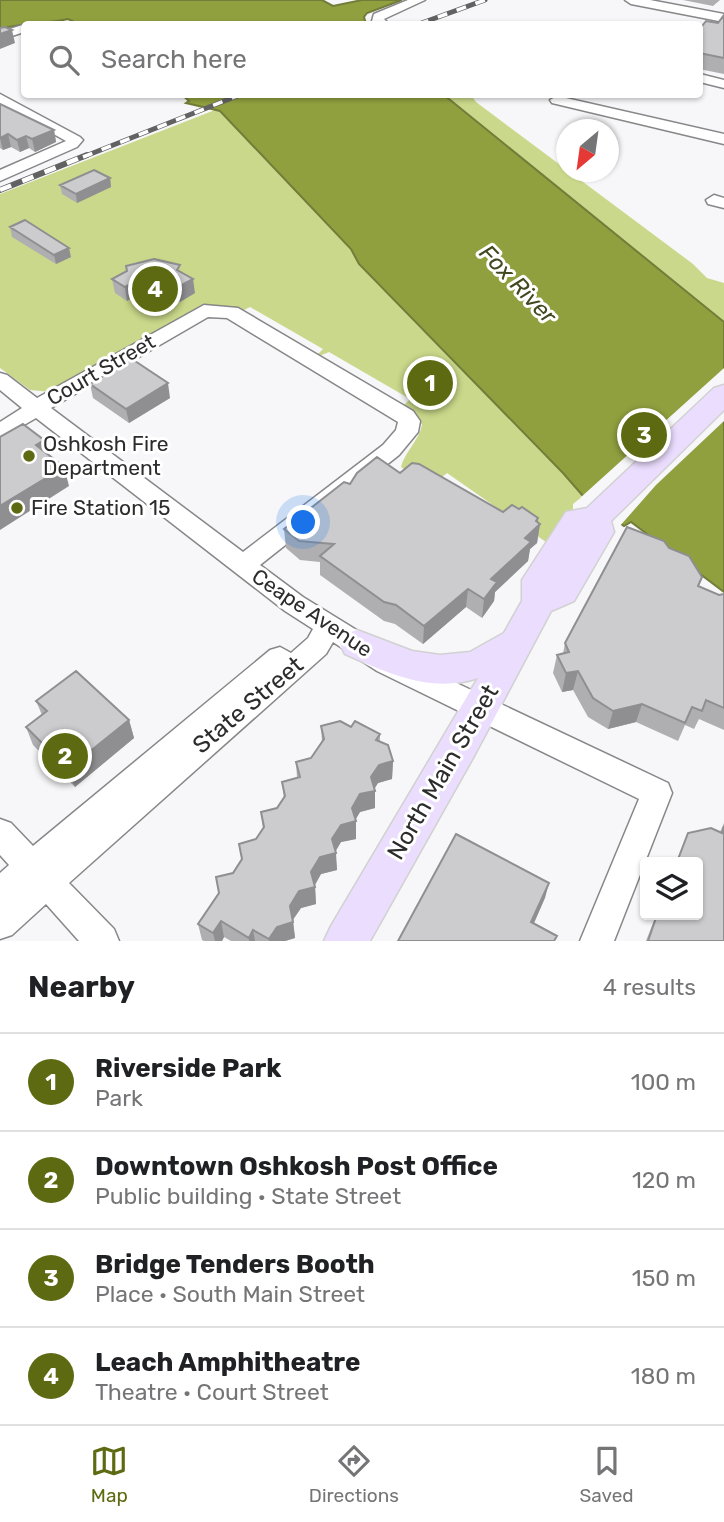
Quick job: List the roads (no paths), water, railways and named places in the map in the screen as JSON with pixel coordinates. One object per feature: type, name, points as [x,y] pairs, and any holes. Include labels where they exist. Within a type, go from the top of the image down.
[{"type":"main road","name":"North Main Street","points":[[346,941],[539,602],[562,592],[598,532],[595,518],[724,394]]},
{"type":"main road","points":[[343,635],[410,666],[444,671],[471,666],[514,644]]},
{"type":"street","points":[[379,21],[377,19],[382,14],[419,0]]},
{"type":"street","points":[[631,0],[724,18]]},
{"type":"street","points":[[0,36],[21,29]]},
{"type":"street","points":[[703,79],[724,84]]},
{"type":"street","points":[[0,99],[75,140],[72,144],[0,176]]},
{"type":"street","points":[[557,100],[724,139]]},
{"type":"street","name":"Court Street","points":[[0,432],[36,408],[204,311],[231,312],[397,409],[409,421],[407,432],[391,450],[243,565]]},
{"type":"street","name":"Ceape Avenue","points":[[0,380],[294,604],[408,676],[657,793],[597,941]]},
{"type":"street","name":"State Street","points":[[0,893],[38,874],[317,646],[343,635]]},
{"type":"street","points":[[0,833],[102,941]]},
{"type":"street","name":"State Street","points":[[0,923],[38,874]]},
{"type":"water","points":[[0,0],[322,0],[333,6],[362,0],[402,0],[367,13],[365,21],[68,19],[21,21],[21,26],[0,29]]},
{"type":"water","name":"Fox River","points":[[186,98],[448,98],[724,322],[724,592],[631,522],[624,526],[583,496],[359,264],[351,249],[220,111],[186,103],[189,101]]},
{"type":"railway","points":[[427,21],[485,0]]},
{"type":"railway","points":[[83,157],[232,98]]},
{"type":"railway","points":[[0,190],[87,155]]},
{"type":"place","name":"Leach Amphitheatre","points":[[155,289]]},
{"type":"place","name":"Riverside Park","points":[[430,383]]},
{"type":"place","name":"Bridge Tenders Booth","points":[[644,435]]},
{"type":"place","name":"Oshkosh Fire Department","points":[[29,456]]},
{"type":"place","name":"Fire Station 15","points":[[17,508]]},
{"type":"place","name":"Downtown Oshkosh Post Office","points":[[65,756]]}]
